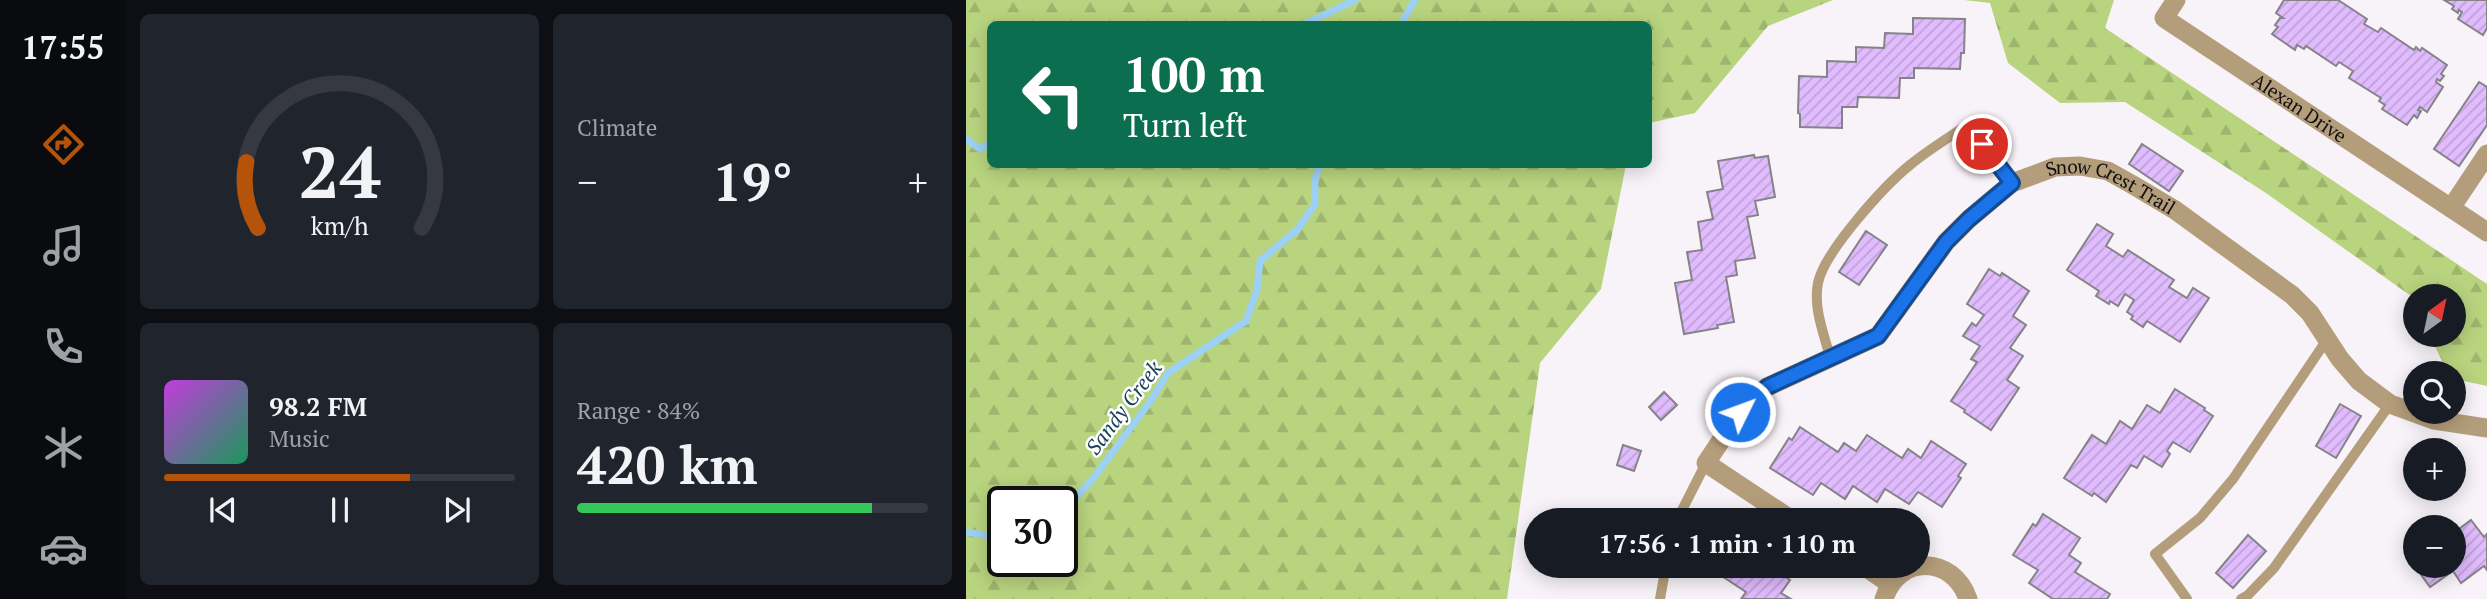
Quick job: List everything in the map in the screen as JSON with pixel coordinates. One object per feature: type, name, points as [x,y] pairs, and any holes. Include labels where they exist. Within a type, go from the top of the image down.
[{"type":"street","name":"Alexan Drive","points":[[2176,0],[2164,18],[2487,232]]},
{"type":"street","points":[[2451,208],[2487,154]]},
{"type":"street","name":"Snow Crest Trail","points":[[1706,463],[1740,412],[1767,387],[1878,336],[1946,242],[1969,219],[2012,183],[2055,167],[2080,166],[2108,172],[2175,210],[2292,295],[2311,313],[2340,359],[2359,381],[2389,404],[2434,420],[2487,428]]},
{"type":"street","points":[[1706,463],[1774,508]]},
{"type":"street","points":[[1874,578],[1887,592],[1900,574],[1914,567],[1928,565],[1943,568],[1955,576],[1968,599]]},
{"type":"lane","points":[[1830,357],[1818,314],[1818,283],[1829,255],[1864,212],[1909,166],[1968,124],[2012,183]]},
{"type":"lane","points":[[2188,599],[2155,554],[2200,518],[2233,479],[2328,338]]},
{"type":"lane","points":[[2241,599],[2274,568],[2389,404]]},
{"type":"lane","points":[[1683,508],[1706,463]]},
{"type":"lane","points":[[1660,599],[1664,578]]},
{"type":"green space","points":[[966,0],[1833,0],[1768,26],[1695,113],[1652,122],[1652,21],[987,21],[987,168],[1625,168],[1601,289],[1540,363],[1507,599],[966,599]]},
{"type":"green space","points":[[1964,0],[2114,0],[2105,28],[2487,284],[2487,386],[2466,382],[2466,361],[2442,361],[2435,347],[2466,347],[2466,284],[2403,284],[2403,290],[2266,193],[2125,102],[2060,103],[2008,63],[1990,3]]},
{"type":"building","points":[[2284,0],[2338,0],[2367,19],[2364,24],[2378,32],[2381,28],[2414,50],[2416,47],[2420,51],[2422,48],[2447,65],[2441,74],[2444,76],[2436,82],[2443,87],[2427,112],[2420,107],[2417,118],[2414,115],[2407,125],[2382,109],[2385,105],[2379,101],[2381,98],[2349,78],[2353,71],[2339,62],[2336,66],[2306,46],[2304,49],[2297,45],[2295,50],[2272,34],[2278,27],[2275,25],[2283,18],[2276,13]]},
{"type":"building","points":[[2444,0],[2487,0],[2487,28],[2483,35],[2458,19],[2462,12],[2459,10],[2458,13],[2452,9],[2454,6]]},
{"type":"building","points":[[1913,18],[1965,19],[1964,53],[1961,53],[1960,69],[1914,68],[1914,78],[1900,78],[1899,98],[1858,97],[1857,107],[1842,107],[1842,128],[1800,127],[1799,76],[1827,77],[1827,61],[1856,62],[1856,47],[1884,48],[1885,33],[1913,34]]},
{"type":"building","points":[[2479,82],[2487,87],[2487,125],[2459,166],[2434,149]]},
{"type":"building","points":[[2142,144],[2183,171],[2169,191],[2129,164]]},
{"type":"building","points":[[1754,155],[1755,158],[1768,156],[1775,197],[1755,201],[1758,215],[1747,217],[1755,258],[1735,261],[1737,275],[1726,277],[1734,322],[1717,325],[1718,328],[1684,334],[1675,283],[1692,280],[1687,252],[1702,250],[1698,222],[1713,219],[1707,192],[1723,189],[1718,161]]},
{"type":"building","points":[[2097,224],[2113,234],[2106,246],[2123,257],[2128,250],[2174,280],[2169,287],[2187,298],[2193,288],[2209,298],[2180,342],[2147,321],[2143,327],[2131,319],[2133,316],[2127,312],[2134,300],[2125,294],[2118,306],[2110,301],[2109,304],[2096,296],[2099,291],[2067,270]]},
{"type":"building","points":[[1866,231],[1887,245],[1859,285],[1839,272]]},
{"type":"building","points":[[1989,269],[2000,276],[2002,273],[2029,291],[2013,316],[2026,325],[2010,348],[2023,356],[2007,380],[2019,388],[1991,430],[1951,401],[1977,362],[1971,359],[1980,346],[1963,336],[1972,323],[1976,326],[1984,315],[1967,304]]},
{"type":"building","points":[[2175,389],[2213,416],[2190,452],[2173,442],[2162,467],[2144,456],[2137,468],[2131,465],[2106,502],[2064,478],[2092,435],[2106,444],[2120,421],[2132,429],[2147,405],[2160,413]]},
{"type":"building","points":[[1664,392],[1677,405],[1661,420],[1649,407]]},
{"type":"building","points":[[2340,404],[2361,416],[2336,458],[2316,446]]},
{"type":"building","points":[[1800,427],[1838,452],[1844,443],[1856,451],[1867,435],[1902,458],[1908,449],[1921,458],[1931,441],[1966,464],[1958,476],[1961,478],[1942,507],[1918,492],[1909,504],[1885,489],[1877,502],[1853,486],[1845,499],[1821,483],[1813,495],[1770,468],[1789,438],[1792,440]]},
{"type":"building","points":[[1623,445],[1641,451],[1634,471],[1617,465]]},
{"type":"building","points":[[2043,514],[2080,538],[2069,555],[2081,563],[2075,572],[2110,594],[2107,599],[2053,599],[2029,583],[2038,570],[2013,555],[2033,524],[2036,526]]},
{"type":"building","points":[[2471,520],[2484,537],[2487,534],[2487,570],[2484,566],[2461,583],[2458,578],[2466,578],[2466,524]]},
{"type":"building","points":[[2248,535],[2266,551],[2233,588],[2216,573]]},
{"type":"building","points":[[1725,578],[1790,580],[1781,593],[1791,599],[1741,599],[1746,592]]},
{"type":"building","points":[[2423,578],[2443,578],[2430,587]]},
{"type":"waterway","points":[[1311,21],[1355,0]]},
{"type":"waterway","name":"Sandy Creek","points":[[1403,21],[1415,0]]},
{"type":"waterway","points":[[966,139],[980,149],[987,145]]},
{"type":"waterway","name":"Sandy Creek","points":[[1078,494],[1092,480],[1168,373],[1246,321],[1257,290],[1260,261],[1298,229],[1315,204],[1315,179],[1319,168]]},
{"type":"waterway","name":"Sandy Creek","points":[[966,532],[987,535]]},
{"type":"route","points":[[1740,412],[1767,387],[1878,336],[1946,242],[2012,183],[1982,144]]}]
